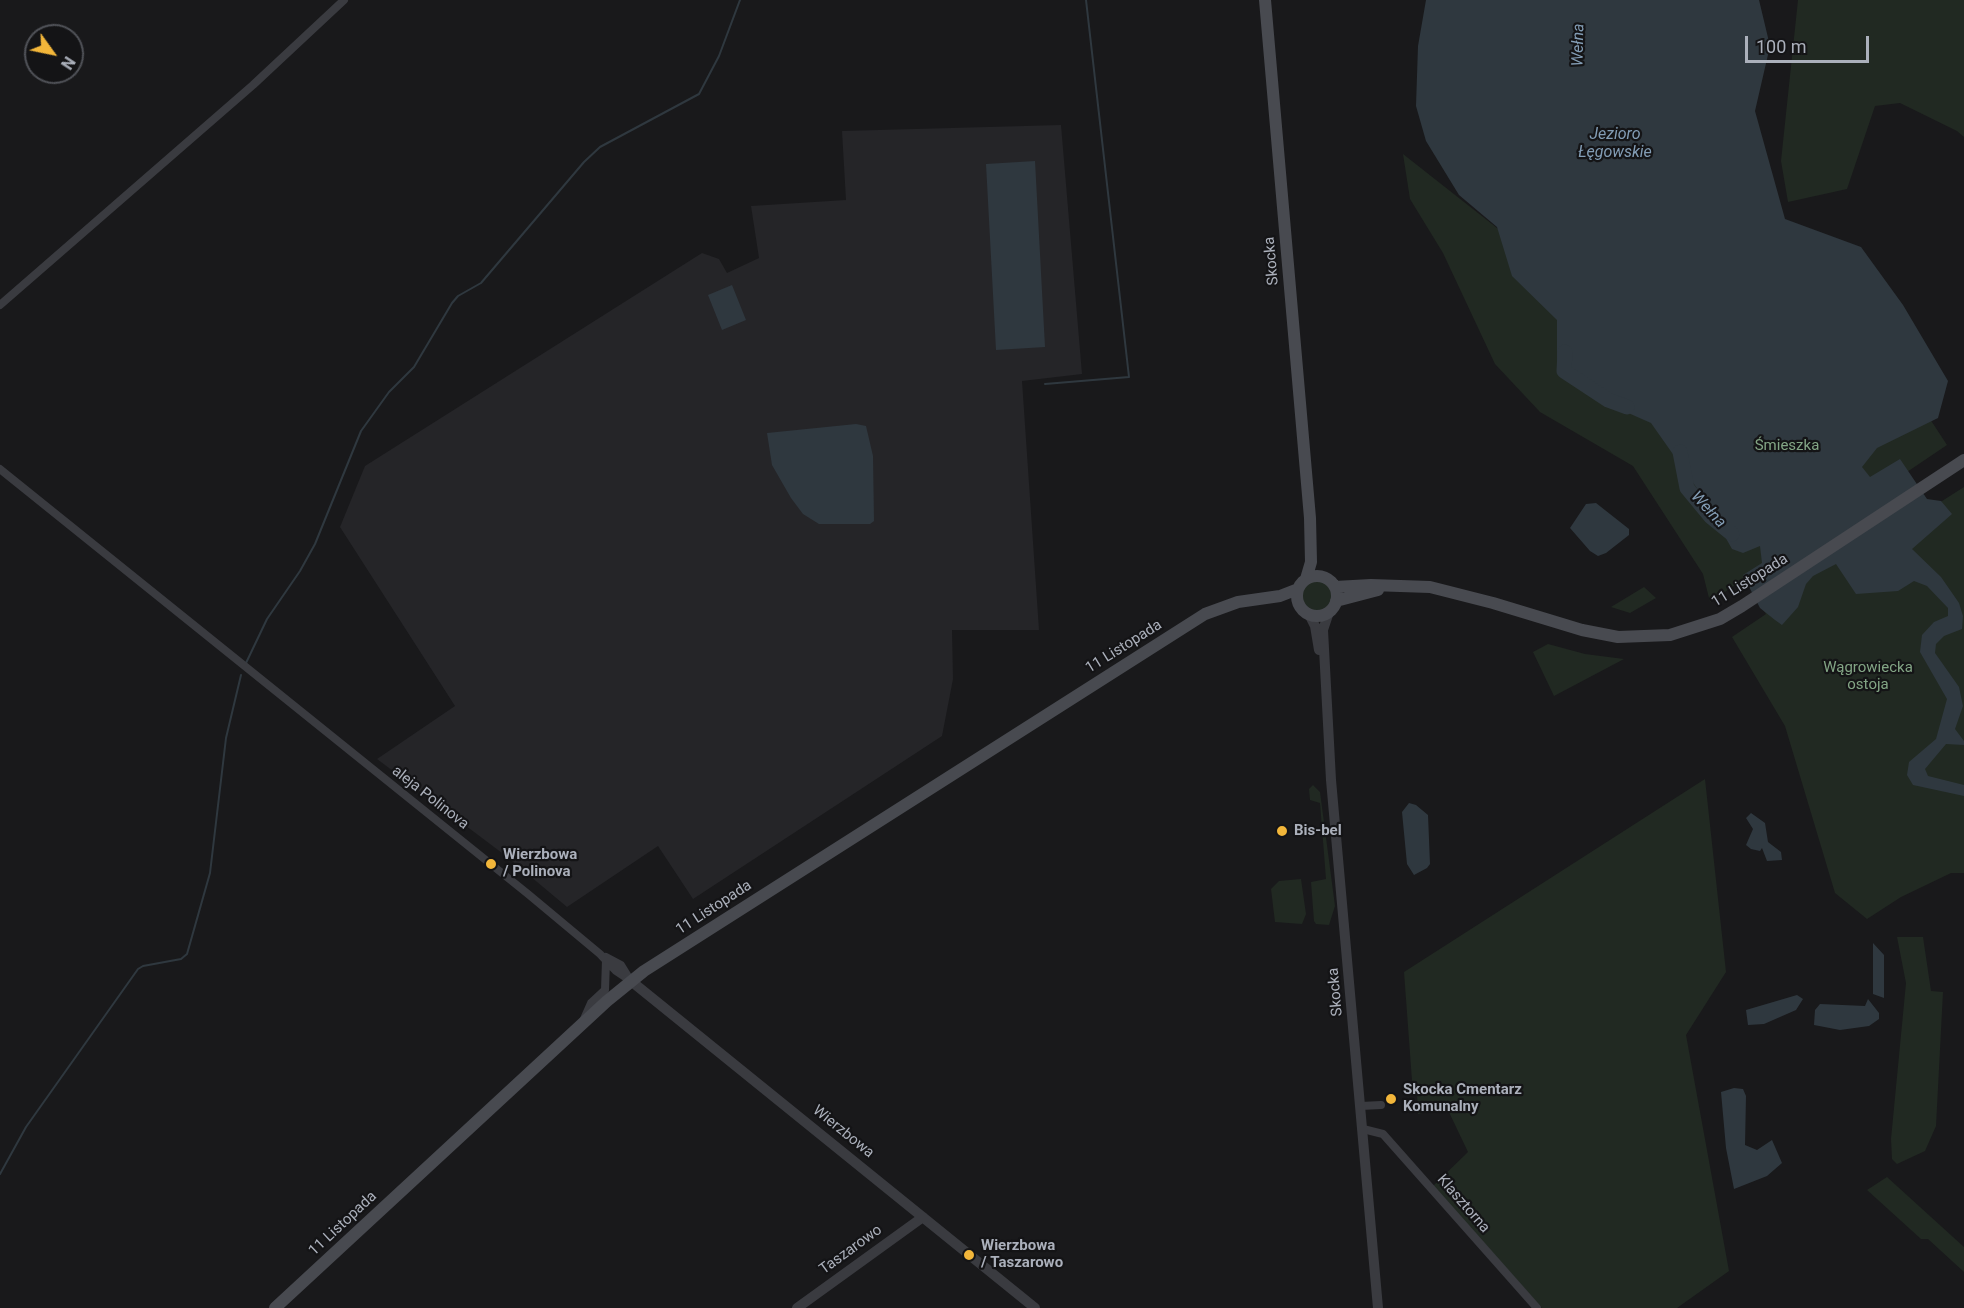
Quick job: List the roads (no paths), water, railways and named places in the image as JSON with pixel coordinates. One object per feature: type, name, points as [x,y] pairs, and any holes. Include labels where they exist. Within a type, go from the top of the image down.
[{"type":"main road","name":"Skocka","points":[[1265,0],[1310,519],[1311,562],[1302,584]]},
{"type":"main road","name":"11 Listopada","points":[[1335,587],[1371,585],[1430,587],[1582,630],[1618,637],[1670,635],[1720,619],[1742,606],[1964,460]]},
{"type":"main road","name":"Skocka","points":[[1310,519],[1318,558],[1325,578]]},
{"type":"main road","points":[[1319,576],[1325,578],[1335,587],[1336,601],[1329,612],[1322,615],[1304,610],[1302,584],[1319,576]]},
{"type":"main road","name":"11 Listopada","points":[[275,1308],[631,981],[1188,624],[1224,606],[1280,596],[1302,584]]},
{"type":"main road","name":"11 Listopada","points":[[1336,601],[1385,587]]},
{"type":"main road","name":"11 Listopada","points":[[1224,606],[1285,603],[1304,610]]},
{"type":"street","points":[[0,305],[253,85],[344,0]]},
{"type":"street","name":"aleja Polinova","points":[[0,469],[603,957],[621,964],[631,981]]},
{"type":"street","name":"Skocka","points":[[1304,610],[1315,626],[1324,674]]},
{"type":"street","name":"Skocka","points":[[1329,612],[1323,630],[1324,674],[1378,1308]]},
{"type":"street","points":[[581,1025],[591,1004],[605,990],[608,973],[603,957]]},
{"type":"street","name":"Wierzbowa","points":[[631,981],[1035,1308]]},
{"type":"street","points":[[1361,1106],[1381,1105]]},
{"type":"street","name":"Klasztorna","points":[[1363,1129],[1383,1134],[1537,1308]]},
{"type":"street","name":"Taszarowo","points":[[797,1308],[923,1217]]},
{"type":"water","name":"Jezioro Łęgowskie","points":[[1426,0],[1759,0],[1770,46],[1755,111],[1785,219],[1861,247],[1903,305],[1948,381],[1938,418],[1877,448],[1862,467],[1870,477],[1900,459],[1927,499],[1941,501],[1952,514],[1912,549],[1941,577],[1959,603],[1963,616],[1962,629],[1944,636],[1936,644],[1935,653],[1959,687],[1963,706],[1955,729],[1964,741],[1964,745],[1946,744],[1925,769],[1928,776],[1964,785],[1964,796],[1913,785],[1907,775],[1909,762],[1936,739],[1947,699],[1920,652],[1922,635],[1934,622],[1948,616],[1948,608],[1927,586],[1914,581],[1898,591],[1856,594],[1836,564],[1813,576],[1806,584],[1798,607],[1782,625],[1760,608],[1743,575],[1762,563],[1760,546],[1743,553],[1732,549],[1701,494],[1651,423],[1626,412],[1557,366],[1557,320],[1512,276],[1497,227],[1459,195],[1426,141],[1416,106],[1418,46]]},
{"type":"water","points":[[1035,161],[1045,347],[996,350],[986,164]]},
{"type":"water","points":[[732,285],[746,320],[722,330],[708,295]]},
{"type":"water","points":[[856,424],[866,426],[873,456],[874,521],[870,524],[819,524],[803,514],[772,465],[767,433]]},
{"type":"water","points":[[1596,503],[1629,529],[1629,535],[1606,553],[1598,556],[1590,551],[1570,528],[1586,504]]},
{"type":"water","points":[[1409,803],[1416,805],[1428,815],[1430,864],[1414,875],[1407,864],[1402,812]]},
{"type":"water","points":[[1751,813],[1765,823],[1768,842],[1781,852],[1782,860],[1767,861],[1762,848],[1760,851],[1746,845],[1753,829],[1746,818]]},
{"type":"water","points":[[1873,943],[1884,955],[1884,998],[1873,994]]},
{"type":"water","points":[[1797,995],[1803,999],[1796,1010],[1764,1024],[1748,1025],[1746,1010]]},
{"type":"water","points":[[1868,999],[1879,1013],[1879,1019],[1869,1026],[1840,1030],[1814,1025],[1815,1010],[1820,1004],[1865,1006]]},
{"type":"water","points":[[1734,1088],[1743,1089],[1746,1096],[1745,1145],[1757,1150],[1772,1140],[1782,1163],[1767,1176],[1734,1189],[1726,1148],[1721,1092]]},
{"type":"waterway","points":[[246,663],[267,619],[300,571],[315,544],[361,431],[389,392],[414,367],[452,303],[458,296],[481,283],[584,162],[600,147],[699,94],[719,56],[740,0]]},
{"type":"waterway","points":[[1045,384],[1129,377],[1086,0]]},
{"type":"waterway","name":"Wełna","points":[[1565,352],[1564,371],[1608,400],[1627,407]]},
{"type":"waterway","name":"Wełna","points":[[1680,452],[1687,488],[1711,517],[1732,534]]},
{"type":"waterway","points":[[0,1174],[26,1127],[138,969],[181,959],[187,954],[210,873],[226,738],[241,675]]},
{"type":"place","name":"Bis-bel","points":[[1282,831]]},
{"type":"place","name":"Wierzbowa / Polinova","points":[[491,864]]},
{"type":"place","name":"Skocka Cmentarz Komunalny","points":[[1391,1099]]},
{"type":"place","name":"Wierzbowa / Taszarowo","points":[[969,1255]]},
{"type":"park label","name":"Śmieszka","points":[[1787,446]]},
{"type":"park label","name":"Wągrowiecka ostoja","points":[[1868,676]]}]
